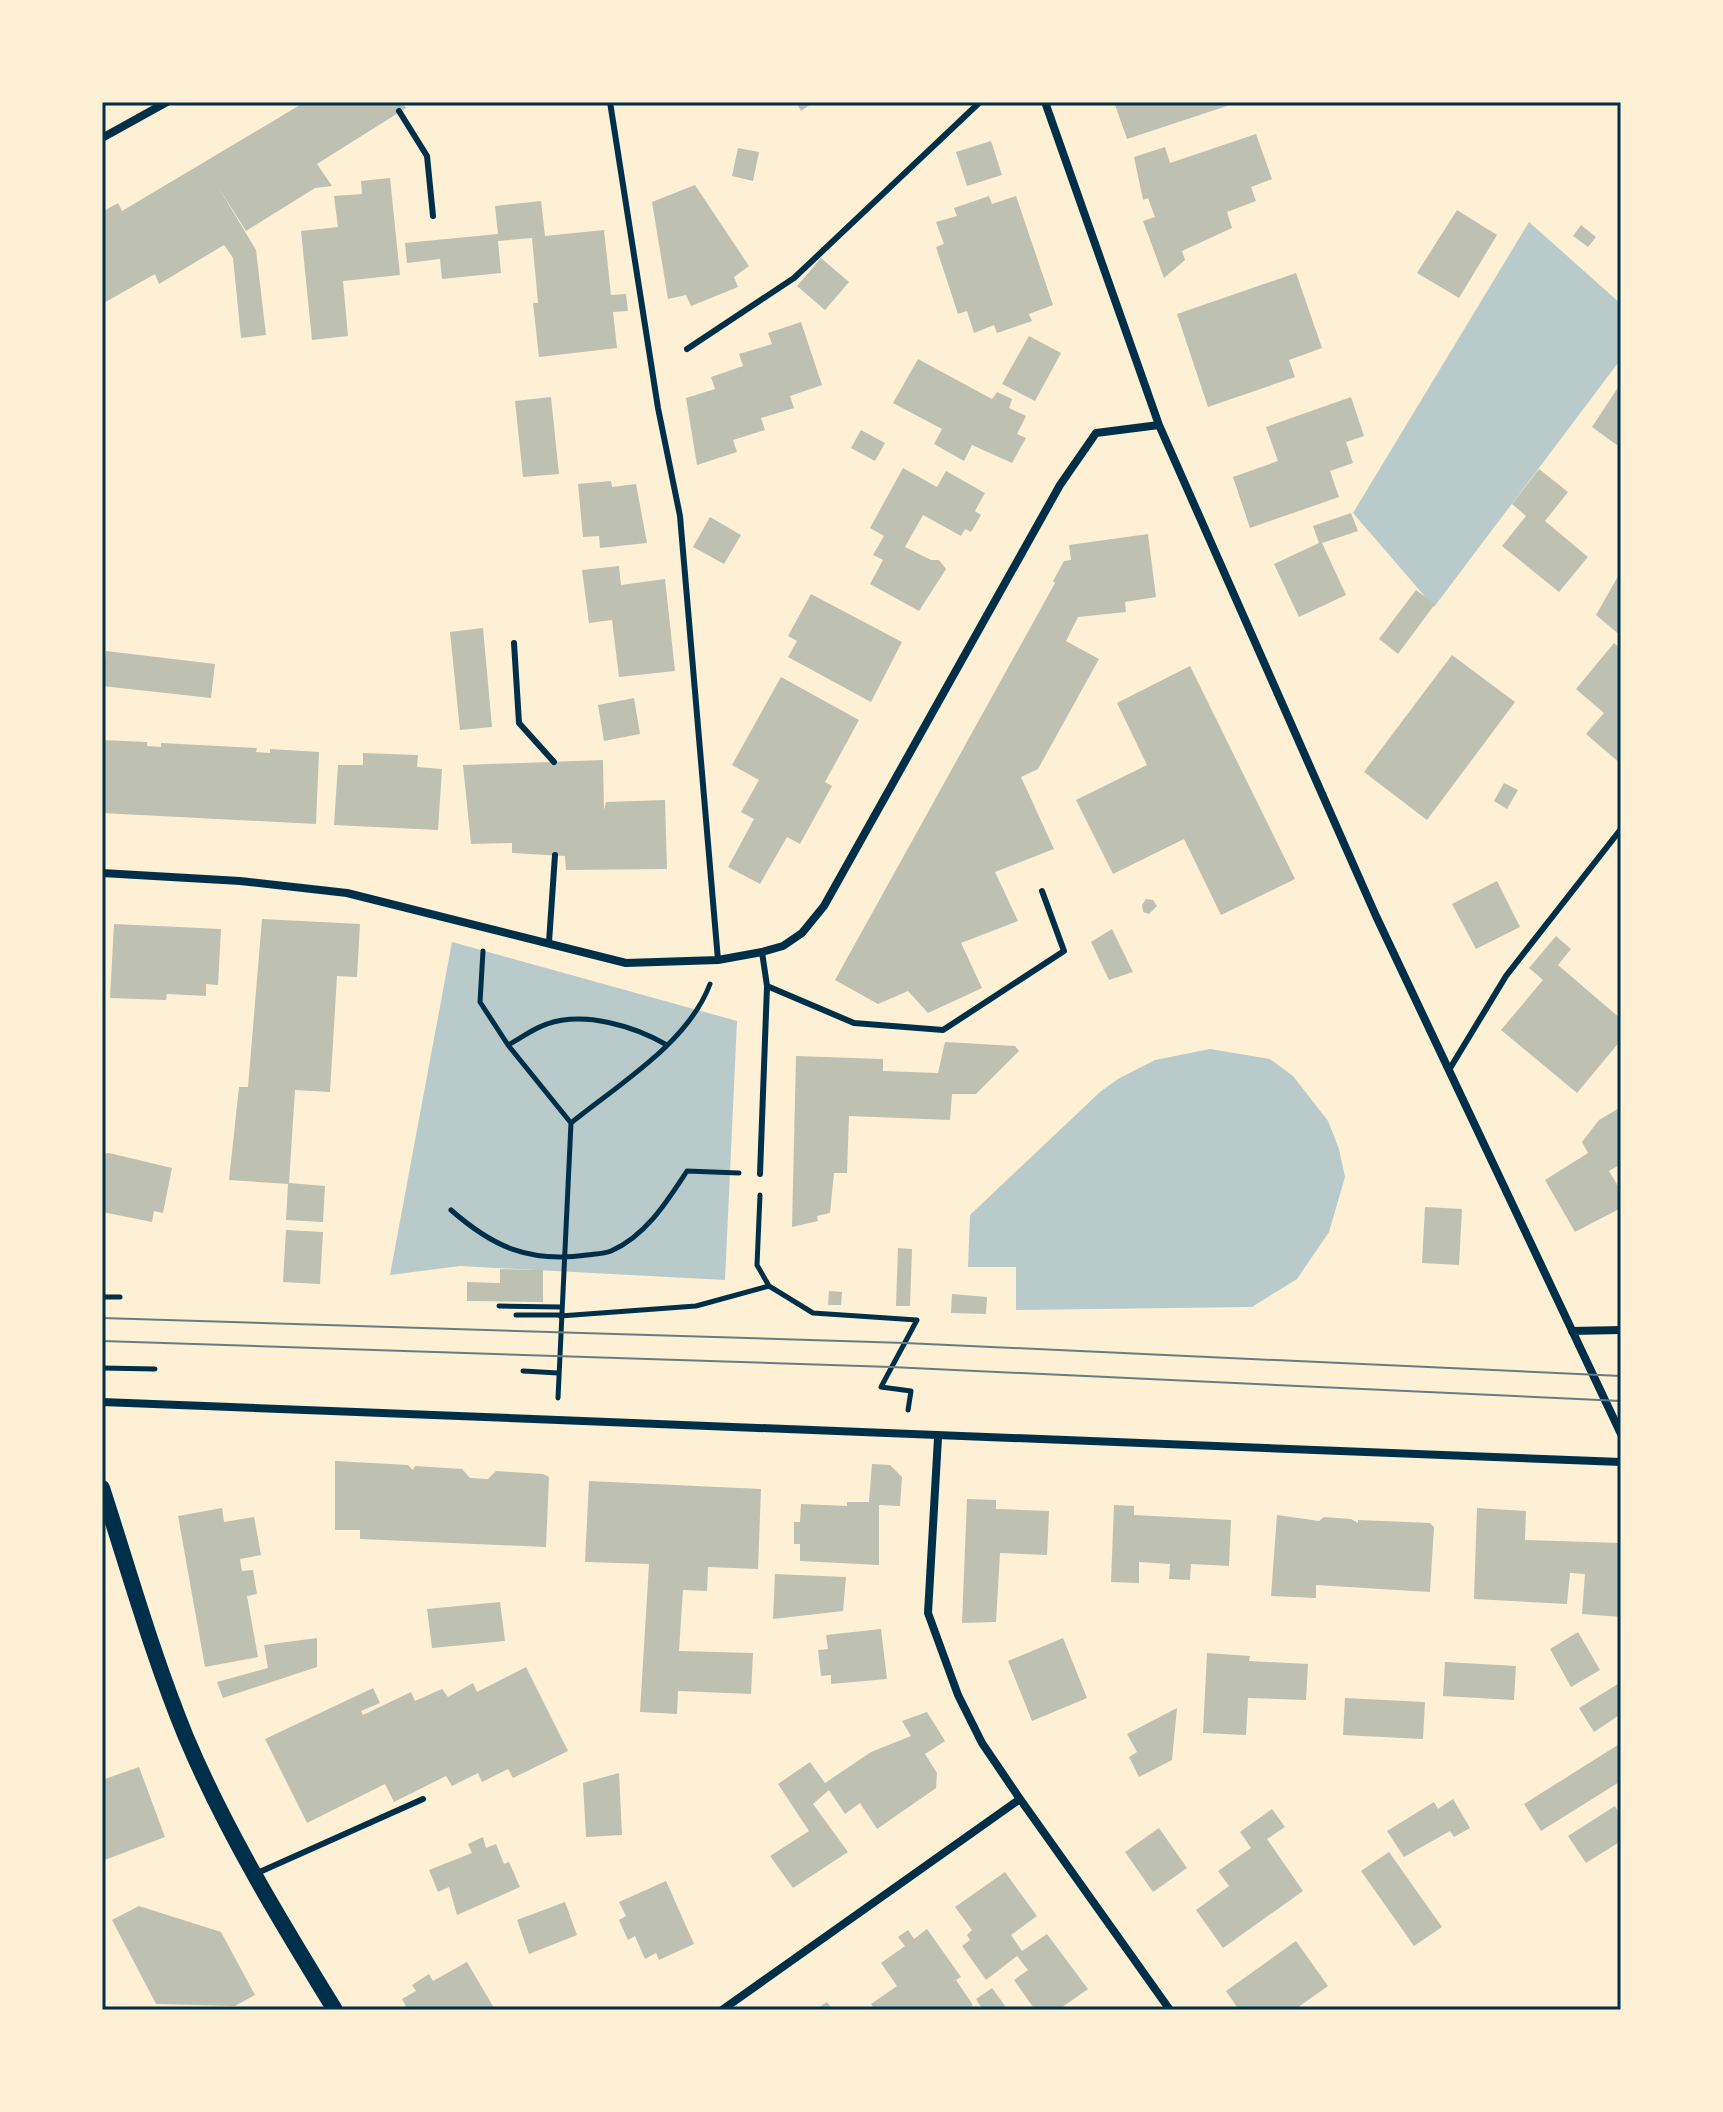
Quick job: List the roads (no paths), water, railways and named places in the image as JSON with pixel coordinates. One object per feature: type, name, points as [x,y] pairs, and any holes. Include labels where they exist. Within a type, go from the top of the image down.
[{"type":"main road","points":[[102,1488],[185,1735],[255,1874],[335,2010]]},
{"type":"street","points":[[102,138],[167,102]]},
{"type":"street","points":[[1045,102],[1159,425],[1376,916],[1621,1434]]},
{"type":"street","points":[[102,873],[240,881],[347,893],[626,963],[718,960],[783,946],[802,933],[824,906],[1060,485],[1096,433],[1159,425]]},
{"type":"street","points":[[1572,1331],[1621,1330]]},
{"type":"street","points":[[102,1402],[557,1419],[938,1438],[1621,1462]]},
{"type":"street","points":[[938,1438],[928,1613],[958,1695],[982,1743],[1170,2010]]},
{"type":"street","points":[[722,2010],[1020,1799]]},
{"type":"lane","points":[[610,102],[658,408],[680,516],[718,960]]},
{"type":"lane","points":[[687,349],[794,278],[980,102]]},
{"type":"lane","points":[[399,111],[427,156],[433,216]]},
{"type":"lane","points":[[514,643],[519,723],[554,762]]},
{"type":"lane","points":[[1449,1070],[1506,976],[1621,829]]},
{"type":"lane","points":[[549,942],[555,855]]},
{"type":"lane","points":[[767,986],[854,1023],[943,1030],[1064,951],[1042,891]]},
{"type":"lane","points":[[760,1174],[767,986],[762,952]]},
{"type":"lane","points":[[255,1874],[423,1799]]},
{"type":"tram line","points":[[102,1318],[905,1343],[1621,1376]]},
{"type":"tram line","points":[[102,1341],[891,1367],[1621,1401]]}]
